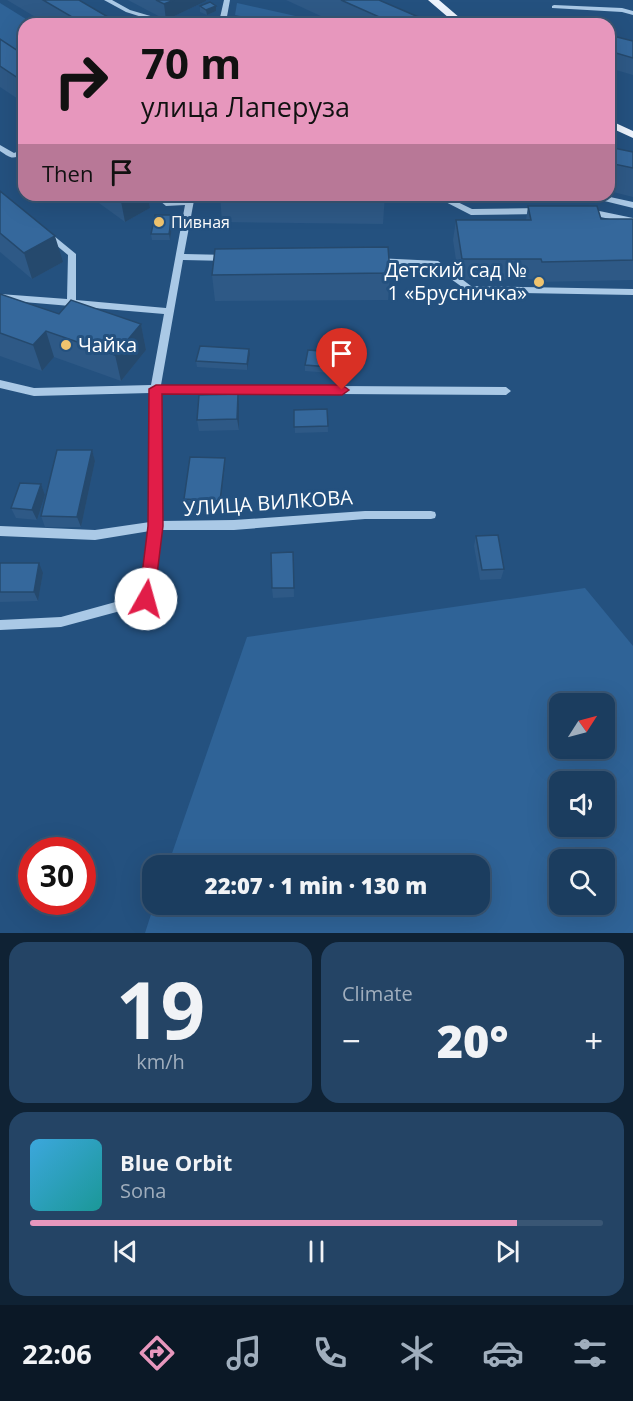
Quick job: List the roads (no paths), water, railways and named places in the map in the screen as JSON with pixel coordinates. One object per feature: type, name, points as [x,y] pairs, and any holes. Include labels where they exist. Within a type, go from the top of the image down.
[{"type":"main road","points":[[433,0],[455,18]]},
{"type":"main road","points":[[615,126],[633,135]]},
{"type":"street","points":[[107,0],[128,11],[151,18]]},
{"type":"street","points":[[224,18],[227,0]]},
{"type":"street","points":[[554,7],[622,10],[633,13]]},
{"type":"street","points":[[0,147],[13,156],[18,154]]},
{"type":"street","points":[[165,201],[169,204],[182,201]]},
{"type":"street","points":[[0,625],[61,622],[146,599],[156,526],[156,389],[190,201]]},
{"type":"street","points":[[448,201],[471,212],[548,211]]},
{"type":"street","points":[[615,201],[633,205]]},
{"type":"street","points":[[570,211],[592,211],[633,222]]},
{"type":"street","points":[[36,225],[72,254],[71,304]]},
{"type":"street","points":[[180,257],[238,258]]},
{"type":"street","points":[[365,261],[435,262],[469,289],[633,292]]},
{"type":"street","points":[[0,297],[170,310]]},
{"type":"street","points":[[0,384],[34,392],[156,389],[506,391]]},
{"type":"street","name":"УЛИЦА ВИЛКОВА","points":[[0,531],[95,535],[156,526],[234,525],[365,515],[431,515]]},
{"type":"place","name":"Пивная","points":[[159,222]]},
{"type":"place","name":"Детский сад № 1 «Брусничка»","points":[[539,282]]},
{"type":"place","name":"Чайка","points":[[66,345]]}]
